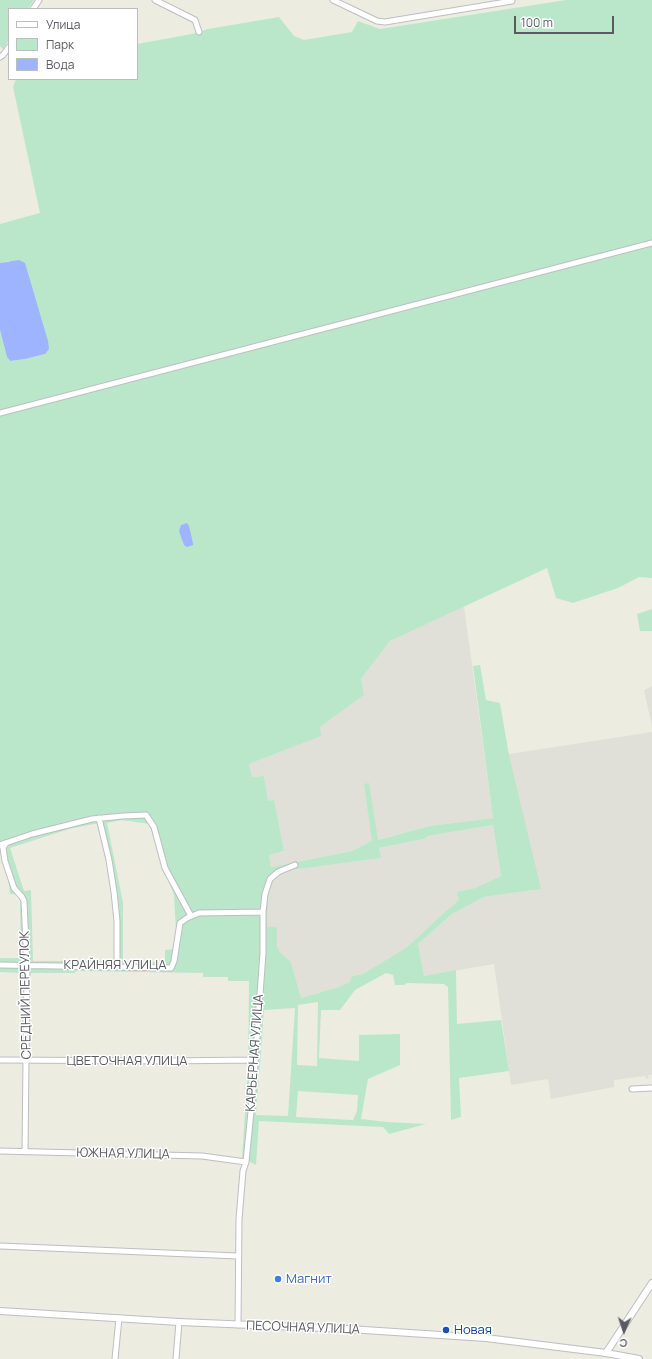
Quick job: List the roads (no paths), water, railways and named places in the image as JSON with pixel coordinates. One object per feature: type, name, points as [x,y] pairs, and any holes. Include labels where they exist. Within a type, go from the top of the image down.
[{"type":"street","points":[[155,0],[194,20],[199,32]]},
{"type":"street","points":[[333,0],[376,21],[385,22],[513,0]]},
{"type":"street","points":[[0,57],[4,55],[8,49]]},
{"type":"street","points":[[0,413],[652,243]]},
{"type":"street","points":[[0,845],[32,834],[99,818],[146,815],[154,827],[165,868],[191,916],[199,913],[263,912]]},
{"type":"street","points":[[99,818],[110,860],[114,892],[117,921],[117,966]]},
{"type":"street","name":"СРЕДНИЙ ПЕРЕУЛОК","points":[[6,843],[3,848],[5,861],[14,888],[24,901],[27,965],[25,1152]]},
{"type":"street","name":"КАРЬЕРНАЯ УЛИЦА","points":[[238,1325],[239,1219],[243,1171],[246,1162],[253,1091],[263,953],[263,912],[265,894],[270,879],[278,872],[295,865]]},
{"type":"street","name":"КРАЙНЯЯ УЛИЦА","points":[[0,965],[171,968],[174,961],[180,923],[191,916]]},
{"type":"street","name":"ЦВЕТОЧНАЯ УЛИЦА","points":[[0,1060],[255,1060]]},
{"type":"street","points":[[632,1089],[652,1088]]},
{"type":"street","name":"ЮЖНАЯ УЛИЦА","points":[[0,1151],[202,1156],[246,1162]]},
{"type":"street","points":[[0,1246],[238,1256]]},
{"type":"street","points":[[606,1353],[652,1283]]},
{"type":"street","name":"ПЕСОЧНАЯ УЛИЦА","points":[[0,1311],[179,1322],[349,1329],[486,1338],[606,1353],[639,1359]]},
{"type":"street","points":[[115,1359],[119,1318]]},
{"type":"street","points":[[176,1359],[179,1322]]},
{"type":"water","points":[[19,260],[25,263],[49,349],[45,354],[10,361],[7,357],[0,330],[0,263]]},
{"type":"water","points":[[187,523],[193,545],[187,547],[184,545],[179,531],[181,525]]},
{"type":"place","name":"Магнит","points":[[278,1279]]},
{"type":"place","name":"Новая","points":[[446,1330]]}]
